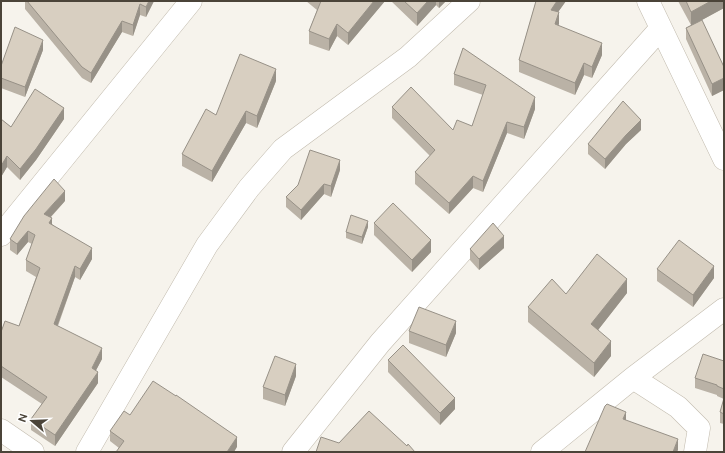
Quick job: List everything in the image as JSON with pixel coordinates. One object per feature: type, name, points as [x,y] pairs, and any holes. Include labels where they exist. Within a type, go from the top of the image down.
[{"type":"street","points":[[1,235],[191,1]]},
{"type":"street","points":[[87,452],[206,245],[249,188],[283,149],[408,57],[469,1]]},
{"type":"street","points":[[648,1],[724,159]]},
{"type":"street","points":[[294,452],[380,343],[661,28]]},
{"type":"street","points":[[542,452],[633,378],[724,309]]},
{"type":"street","points":[[633,378],[678,407],[699,428],[695,452]]},
{"type":"street","points":[[1,430],[33,452]]},
{"type":"building","points":[[27,1],[149,1],[146,7],[140,4],[133,25],[122,21],[91,73],[82,67]]},
{"type":"building","points":[[321,1],[374,1],[348,33],[337,24],[329,39],[309,31]]},
{"type":"building","points":[[404,1],[428,1],[417,13]]},
{"type":"building","points":[[536,1],[557,1],[551,10],[559,12],[555,24],[602,43],[592,67],[584,63],[575,83],[519,60]]},
{"type":"building","points":[[686,1],[711,1],[691,12]]},
{"type":"building","points":[[702,20],[724,67],[724,78],[712,84],[686,28]]},
{"type":"building","points":[[15,27],[43,40],[25,87],[1,78],[1,66]]},
{"type":"building","points":[[463,48],[535,97],[524,127],[507,122],[483,181],[473,176],[449,203],[415,172],[435,150],[392,107],[411,87],[453,130],[457,120],[472,126],[486,85],[454,74]]},
{"type":"building","points":[[240,54],[276,69],[257,116],[246,111],[212,171],[182,154],[206,109],[216,115]]},
{"type":"building","points":[[35,89],[64,108],[36,149],[20,169],[7,156],[1,166],[1,119],[11,127]]},
{"type":"building","points":[[623,101],[641,120],[605,159],[588,144]]},
{"type":"building","points":[[310,150],[340,160],[331,186],[324,184],[301,210],[286,197],[298,185]]},
{"type":"building","points":[[54,179],[65,191],[44,214],[52,218],[49,223],[92,248],[80,269],[75,266],[54,324],[102,348],[92,368],[98,372],[55,435],[31,419],[47,397],[1,366],[1,332],[5,321],[19,326],[40,268],[26,260],[35,235],[28,231],[17,244],[10,239],[24,216]]},
{"type":"building","points":[[393,203],[431,240],[412,260],[374,223]]},
{"type":"building","points":[[351,215],[368,221],[362,237],[346,232]]},
{"type":"building","points":[[493,223],[504,236],[479,259],[470,249]]},
{"type":"building","points":[[679,240],[714,266],[693,295],[657,269]]},
{"type":"building","points":[[597,254],[627,279],[591,324],[611,341],[594,363],[528,307],[552,279],[566,294]]},
{"type":"building","points":[[419,307],[456,321],[446,345],[409,331]]},
{"type":"building","points":[[403,345],[455,398],[440,413],[388,360]]},
{"type":"building","points":[[703,354],[724,361],[724,389],[717,385],[695,378]]},
{"type":"building","points":[[275,356],[296,364],[285,395],[263,387]]},
{"type":"building","points":[[153,381],[237,437],[227,452],[116,452],[124,441],[110,431],[124,411],[130,415]]},
{"type":"building","points":[[724,398],[724,414],[720,412]]},
{"type":"building","points":[[607,404],[626,412],[623,419],[678,439],[673,452],[585,452]]},
{"type":"building","points":[[369,411],[407,446],[408,444],[415,452],[316,452],[321,437],[339,443]]}]
